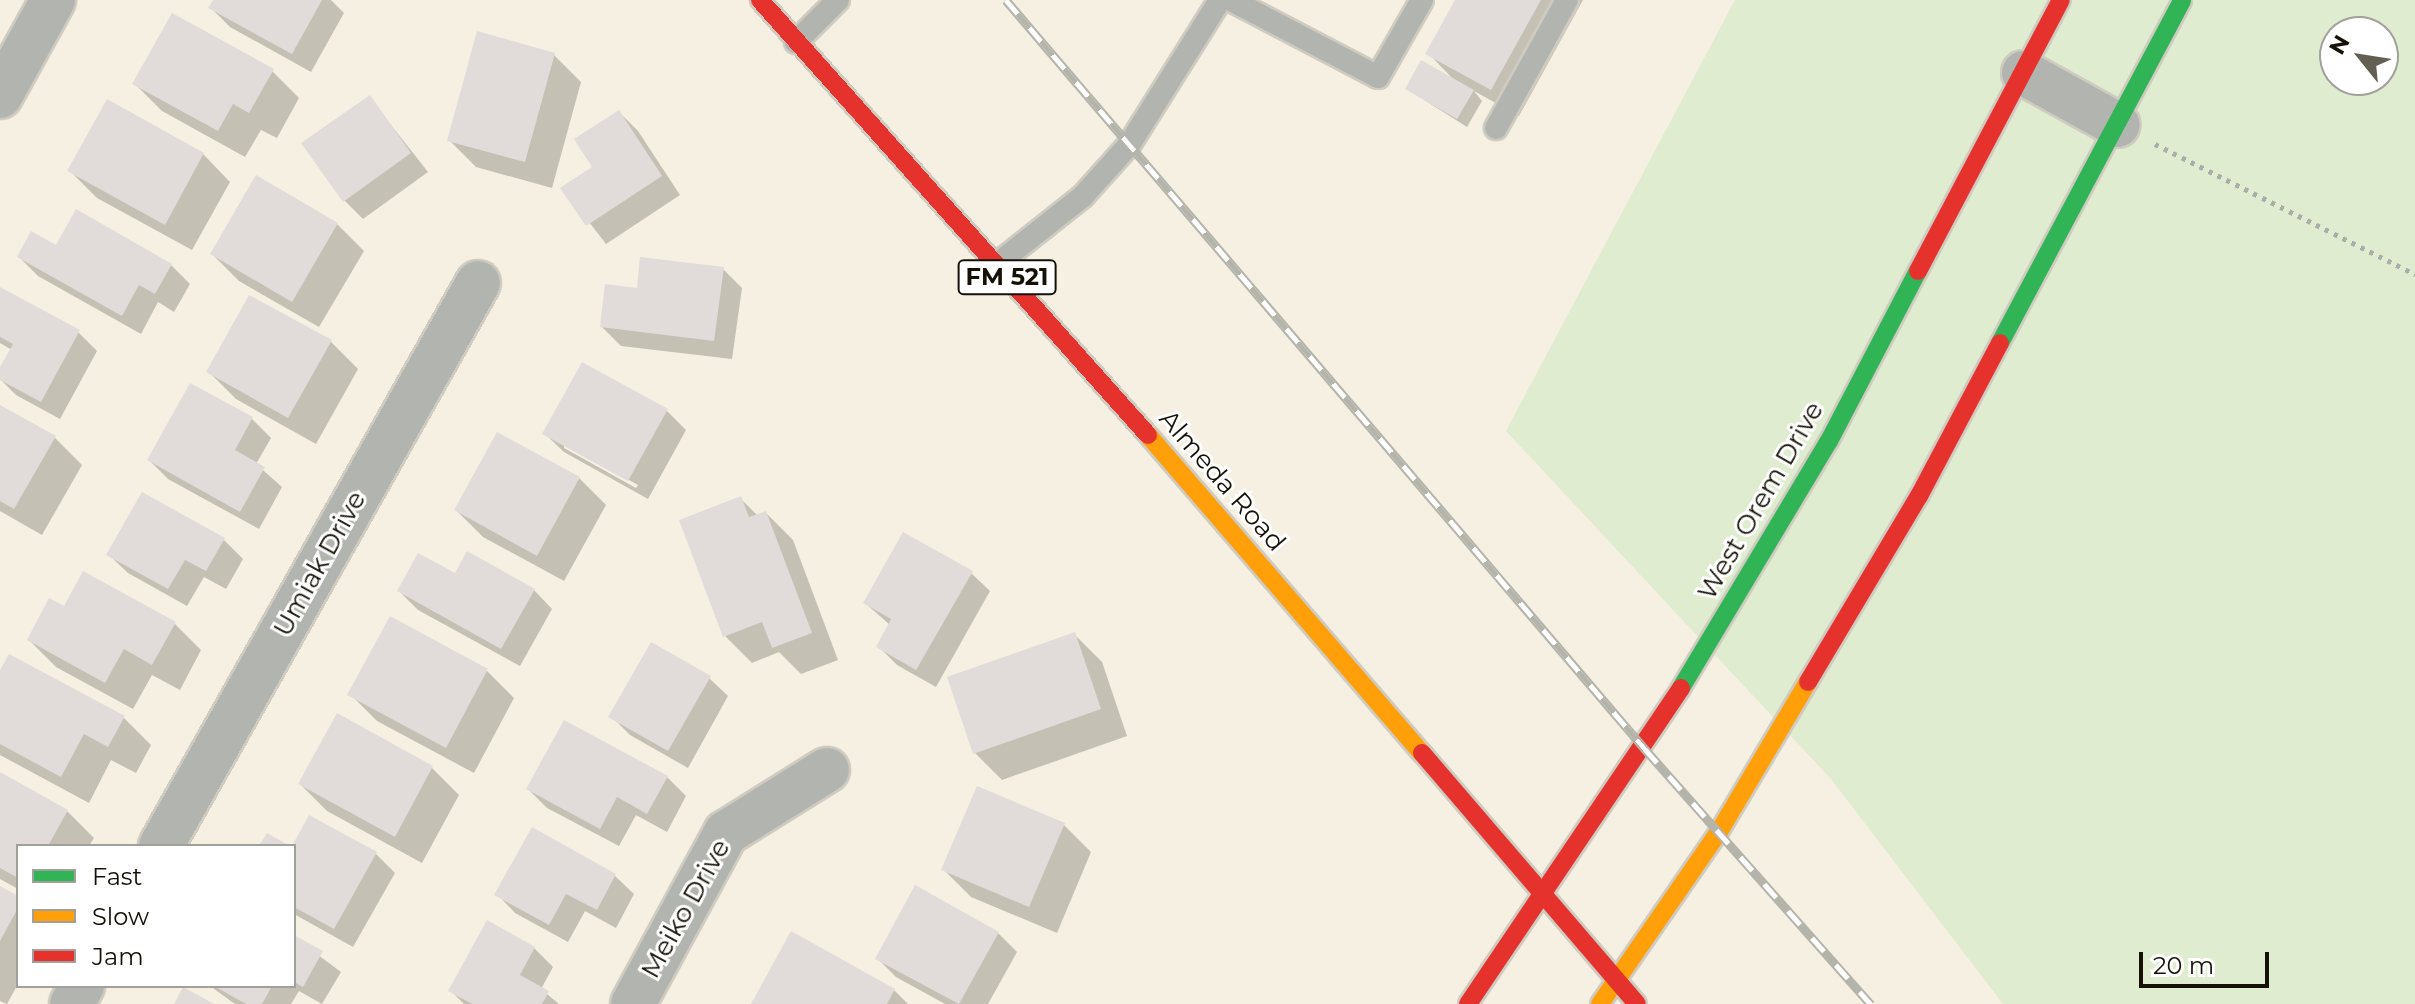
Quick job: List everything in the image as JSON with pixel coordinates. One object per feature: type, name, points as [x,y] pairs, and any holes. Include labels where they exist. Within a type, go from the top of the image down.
[{"type":"main road","name":"Almeda Road","points":[[760,0],[1195,488],[1637,1004]]},
{"type":"main road","name":"West Orem Drive","points":[[1468,1004],[1645,749],[1829,441],[2061,0]]},
{"type":"main road","points":[[1600,1004],[1720,830],[1911,509],[2182,0]]},
{"type":"street","points":[[0,96],[53,0]]},
{"type":"street","points":[[2024,73],[2118,125]]},
{"type":"street","name":"Umiak Drive","points":[[162,844],[478,283]]},
{"type":"street","name":"Meiko Drive","points":[[633,1004],[726,833],[827,770]]},
{"type":"lane","points":[[796,42],[838,0]]},
{"type":"lane","points":[[996,265],[1083,196],[1129,145],[1220,0]]},
{"type":"lane","points":[[1231,0],[1378,77],[1422,0]]},
{"type":"lane","points":[[1496,128],[1567,0]]},
{"type":"path","points":[[2118,125],[2415,274]]},
{"type":"green space","points":[[1735,0],[2415,0],[2415,1004],[2003,1004],[1831,779],[1506,431]]},
{"type":"building","points":[[213,0],[322,0],[292,54],[208,8]]},
{"type":"building","points":[[1455,0],[1541,0],[1491,90],[1425,54]]},
{"type":"building","points":[[172,13],[274,69],[249,113],[233,104],[218,131],[132,84]]},
{"type":"building","points":[[477,31],[555,53],[525,162],[447,141]]},
{"type":"building","points":[[1421,60],[1474,90],[1457,119],[1405,89]]},
{"type":"building","points":[[370,95],[411,153],[343,202],[301,143]]},
{"type":"building","points":[[107,99],[204,153],[165,225],[67,171]]},
{"type":"building","points":[[619,110],[662,176],[586,226],[560,188],[592,167],[574,139]]},
{"type":"building","points":[[256,175],[338,223],[292,302],[210,254]]},
{"type":"building","points":[[76,209],[172,264],[155,294],[139,285],[122,316],[17,257],[31,231],[56,245]]},
{"type":"building","points":[[640,257],[724,267],[714,341],[600,327],[605,284],[637,288]]},
{"type":"building","points":[[0,287],[80,330],[41,402],[0,380],[0,367],[13,344],[0,337]]},
{"type":"building","points":[[249,295],[332,340],[288,418],[206,372]]},
{"type":"building","points":[[582,362],[668,409],[628,481],[542,434]]},
{"type":"building","points":[[190,383],[253,417],[235,450],[265,467],[240,512],[147,460]]},
{"type":"building","points":[[0,405],[56,436],[14,509],[0,501]]},
{"type":"building","points":[[497,432],[580,477],[537,556],[454,510]]},
{"type":"building","points":[[142,492],[225,538],[206,571],[185,560],[168,589],[106,555]]},
{"type":"building","points":[[741,496],[749,517],[766,511],[812,633],[772,648],[762,622],[723,637],[679,520]]},
{"type":"building","points":[[903,532],[973,571],[916,670],[876,647],[891,619],[863,603]]},
{"type":"building","points":[[467,551],[535,589],[501,649],[397,591],[418,553],[455,573]]},
{"type":"building","points":[[83,571],[176,622],[152,665],[124,649],[105,683],[27,640],[49,598],[64,606]]},
{"type":"building","points":[[390,616],[488,669],[446,748],[347,695]]},
{"type":"building","points":[[1075,632],[1101,709],[973,754],[947,677]]},
{"type":"building","points":[[651,642],[711,676],[668,751],[608,717]]},
{"type":"building","points":[[9,654],[125,716],[108,747],[84,734],[61,777],[0,744],[0,670]]},
{"type":"building","points":[[337,713],[433,766],[395,837],[298,784]]},
{"type":"building","points":[[564,720],[668,776],[647,814],[617,797],[600,829],[526,789]]},
{"type":"building","points":[[0,772],[68,810],[49,844],[16,844],[16,877],[0,868]]},
{"type":"building","points":[[977,786],[1065,823],[1029,907],[941,870]]},
{"type":"building","points":[[309,815],[377,852],[334,929],[296,908],[296,844],[293,844]]},
{"type":"building","points":[[532,827],[616,874],[597,910],[566,894],[549,925],[494,895]]},
{"type":"building","points":[[267,833],[286,844],[260,844]]},
{"type":"building","points":[[915,885],[999,932],[959,1004],[875,959]]},
{"type":"building","points":[[0,886],[16,895],[16,912],[0,941]]},
{"type":"building","points":[[487,920],[535,947],[520,975],[549,991],[542,1004],[472,1004],[448,991]]},
{"type":"building","points":[[791,931],[895,989],[887,1004],[751,1004]]},
{"type":"building","points":[[296,936],[323,951],[303,987],[296,983]]},
{"type":"building","points":[[185,988],[214,1004],[174,1004]]},
{"type":"building","points":[[218,988],[271,988],[262,1004],[246,1004]]},
{"type":"railway","points":[[1006,0],[1645,749],[1871,1004]]},
{"type":"traffic: fast","points":[[2000,343],[2182,0]]},
{"type":"traffic: fast","points":[[1681,688],[1829,441],[1918,271]]},
{"type":"traffic: slow","points":[[1148,435],[1422,753]]},
{"type":"traffic: slow","points":[[1600,1004],[1720,830],[1808,682]]},
{"type":"traffic: jam","points":[[760,0],[1148,435]]},
{"type":"traffic: jam","points":[[1918,271],[2061,0]]},
{"type":"traffic: jam","points":[[1808,682],[1919,496],[2000,343]]},
{"type":"traffic: jam","points":[[1468,1004],[1681,688]]},
{"type":"traffic: jam","points":[[1422,753],[1637,1004]]}]
